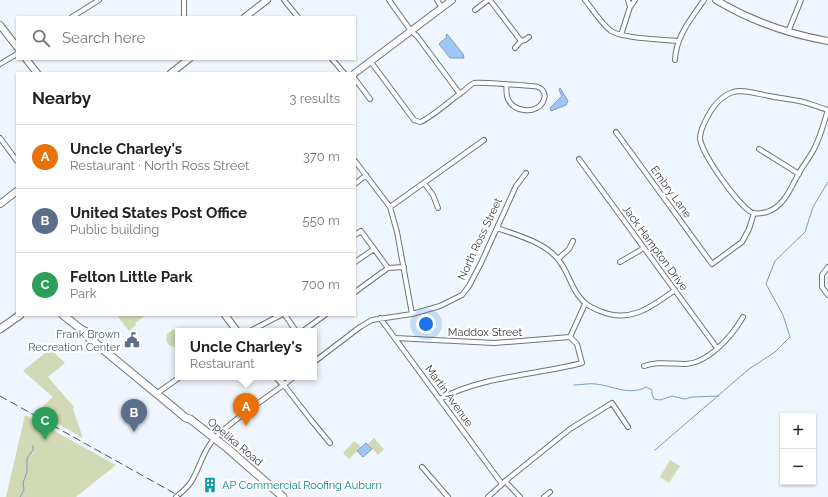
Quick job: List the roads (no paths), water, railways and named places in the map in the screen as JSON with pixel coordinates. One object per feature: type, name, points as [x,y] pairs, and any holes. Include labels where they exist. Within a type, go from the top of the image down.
[{"type":"main road","points":[[0,329],[19,316]]},
{"type":"main road","name":"Opelika Road","points":[[64,316],[82,330],[86,330],[158,392],[189,415],[190,419],[283,497]]},
{"type":"street","points":[[74,16],[99,0]]},
{"type":"street","points":[[184,0],[184,16]]},
{"type":"street","points":[[246,16],[267,0]]},
{"type":"street","points":[[284,0],[297,16]]},
{"type":"street","points":[[389,0],[460,94]]},
{"type":"street","points":[[437,0],[442,8]]},
{"type":"street","points":[[356,72],[452,0]]},
{"type":"street","points":[[475,10],[489,0],[521,40]]},
{"type":"street","points":[[585,0],[610,30],[621,35],[678,41]]},
{"type":"street","points":[[628,0],[630,7]]},
{"type":"street","points":[[621,35],[630,7],[635,0]]},
{"type":"street","points":[[675,60],[678,41],[704,0]]},
{"type":"street","points":[[716,0],[754,20],[788,32],[828,41]]},
{"type":"street","points":[[788,32],[801,0]]},
{"type":"street","points":[[0,25],[16,46]]},
{"type":"street","points":[[515,48],[521,40],[525,40],[529,37]]},
{"type":"street","points":[[0,64],[16,55]]},
{"type":"street","points":[[27,60],[36,72]]},
{"type":"street","points":[[172,72],[188,60]]},
{"type":"street","points":[[333,60],[343,72]]},
{"type":"street","points":[[371,62],[414,120],[417,121],[423,121],[474,83],[506,84],[536,86],[542,89],[545,94],[542,104],[529,110],[517,110],[507,97],[506,84]]},
{"type":"street","points":[[356,80],[370,99]]},
{"type":"street","points":[[734,92],[748,92],[800,101],[828,110],[814,149],[799,174],[783,201],[773,210],[754,213],[748,210],[739,201],[707,158],[703,150],[700,137],[710,112],[718,102],[734,92]]},
{"type":"street","name":"Embry Lane","points":[[616,132],[712,264],[742,242],[749,229],[754,213]]},
{"type":"street","points":[[0,138],[16,160]]},
{"type":"street","points":[[390,207],[484,140]]},
{"type":"street","points":[[759,149],[799,174]]},
{"type":"street","name":"Jack Hampton Drive","points":[[579,159],[717,348]]},
{"type":"street","points":[[356,162],[390,207],[397,232],[412,314]]},
{"type":"street","name":"North Ross Street","points":[[317,360],[360,327],[372,320],[412,314],[440,306],[462,295],[469,286],[516,186],[526,173]]},
{"type":"street","points":[[356,183],[366,175]]},
{"type":"street","points":[[424,183],[433,195],[438,208]]},
{"type":"street","points":[[0,204],[16,192]]},
{"type":"street","points":[[497,228],[515,234],[550,252],[558,259],[565,269],[574,290],[585,304],[602,312],[615,316],[628,316],[641,312],[652,306],[675,290]]},
{"type":"street","points":[[356,234],[361,231],[388,268]]},
{"type":"street","points":[[558,259],[569,249],[573,241]]},
{"type":"street","points":[[620,262],[644,248]]},
{"type":"street","points":[[356,261],[374,249]]},
{"type":"street","points":[[356,291],[388,268],[404,267]]},
{"type":"street","points":[[828,267],[822,275],[822,287],[828,295]]},
{"type":"street","points":[[440,399],[474,385],[582,362],[577,344],[570,337],[585,304]]},
{"type":"street","points":[[225,316],[235,328]]},
{"type":"street","points":[[256,328],[279,316]]},
{"type":"street","points":[[286,316],[294,328]]},
{"type":"street","points":[[307,328],[323,316]]},
{"type":"street","points":[[644,366],[654,362],[685,364],[697,362],[710,355],[737,328],[743,317]]},
{"type":"street","name":"Martin Avenue","points":[[380,318],[504,482],[520,497]]},
{"type":"street","name":"Maddox Street","points":[[395,338],[494,343],[570,337]]},
{"type":"street","points":[[158,392],[176,380]]},
{"type":"street","points":[[280,380],[330,443]]},
{"type":"street","points":[[176,497],[190,483],[201,459],[214,439],[230,424],[290,380]]},
{"type":"street","points":[[488,497],[504,482],[570,429],[612,403],[628,427]]},
{"type":"street","points":[[422,468],[448,497]]},
{"type":"street","points":[[544,497],[550,492]]},
{"type":"water","points":[[447,34],[463,54],[464,58],[450,58],[439,44],[447,37]]},
{"type":"water","points":[[560,88],[568,101],[566,105],[551,111],[550,108],[562,96],[559,90]]},
{"type":"water","points":[[366,443],[372,449],[363,457],[357,451]]},
{"type":"waterway","points":[[655,450],[749,369],[775,352],[790,337],[783,315],[766,284],[775,261],[805,232],[813,207],[828,182]]},
{"type":"waterway","points":[[574,385],[596,384],[627,391],[640,390],[646,387],[652,390],[654,399],[660,400],[672,396],[685,399],[692,397],[719,396]]},
{"type":"waterway","points":[[20,497],[24,490],[23,483],[27,472],[27,458],[33,450],[33,446]]},
{"type":"railway","points":[[0,396],[181,497]]},
{"type":"place","name":"Frank Brown Recreation Center","points":[[132,340]]},
{"type":"place","name":"Uncle Charley's","points":[[246,426]]},
{"type":"place","name":"United States Post Office","points":[[134,432]]},
{"type":"place","name":"Felton Little Park","points":[[45,440]]},
{"type":"place","name":"AP Commercial Roofing Auburn","points":[[210,485]]}]
